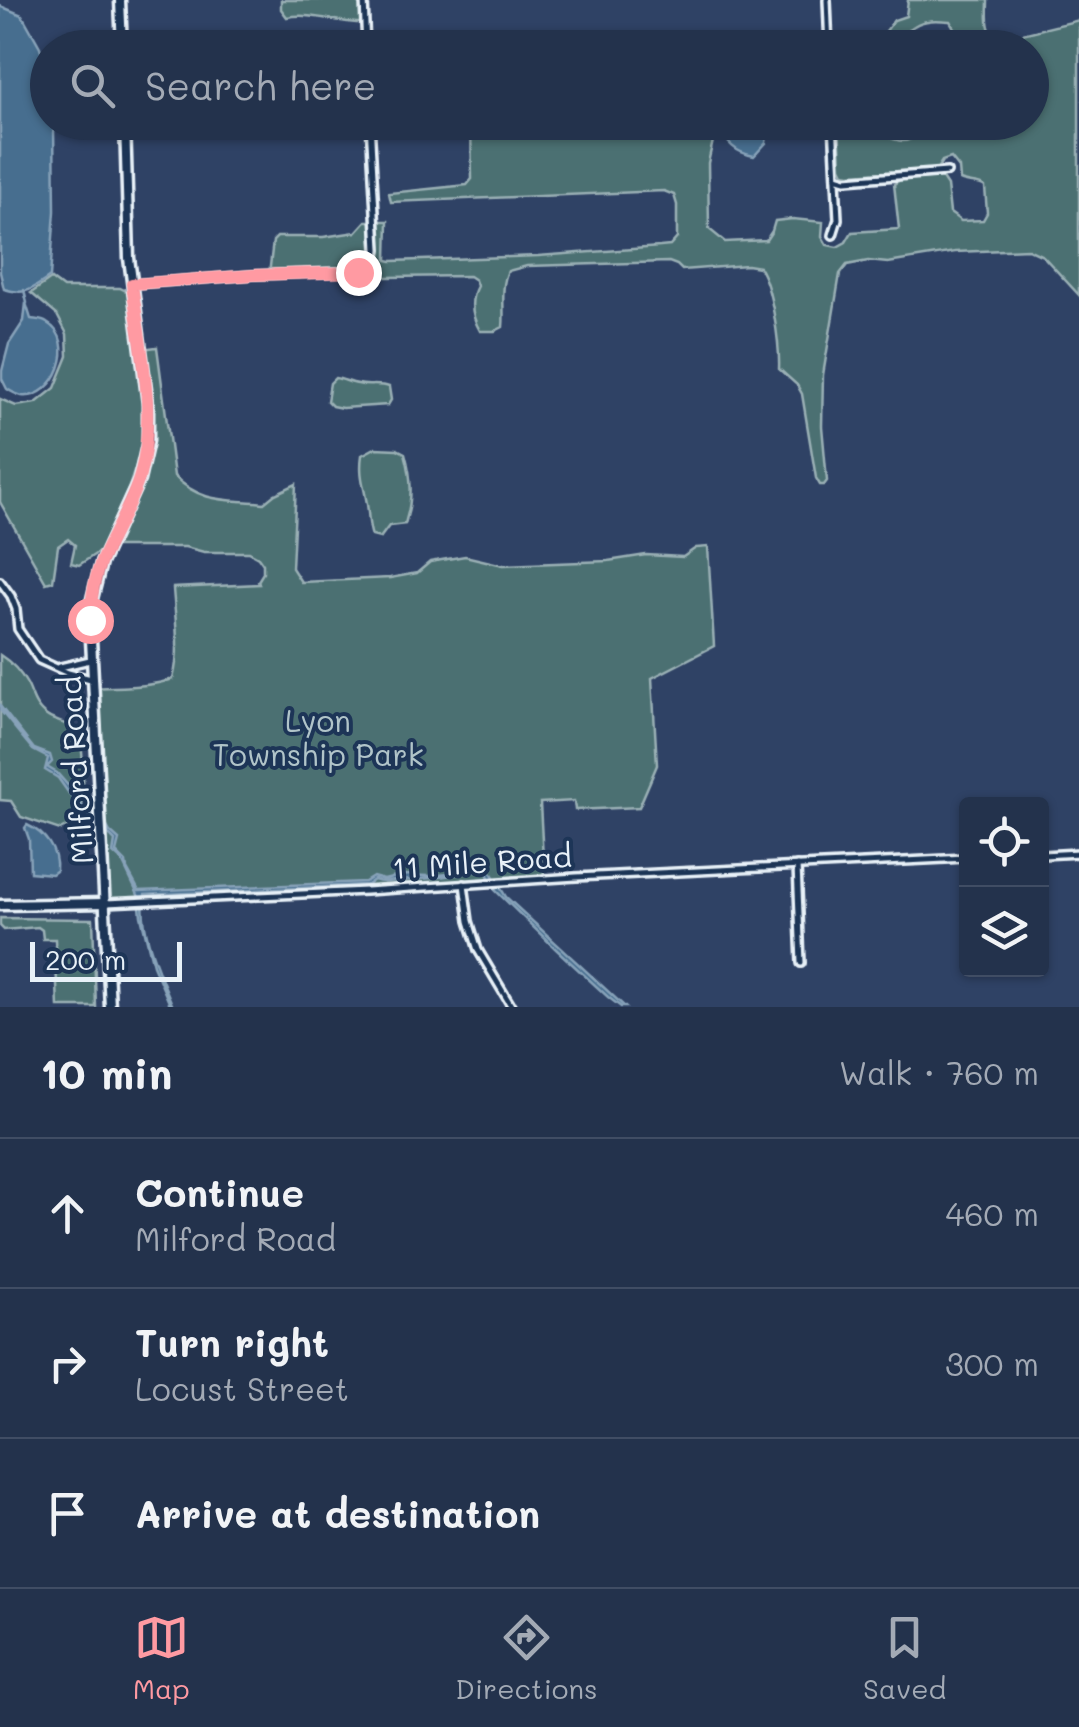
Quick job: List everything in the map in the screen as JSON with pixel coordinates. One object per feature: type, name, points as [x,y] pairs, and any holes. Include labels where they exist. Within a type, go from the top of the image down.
[{"type":"street","points":[[120,0],[121,30]]},
{"type":"street","points":[[364,0],[365,30]]},
{"type":"street","points":[[826,0],[828,30]]},
{"type":"street","name":"Milford Road","points":[[110,1007],[90,620],[101,562],[139,480],[148,441],[148,404],[129,258],[126,140]]},
{"type":"street","points":[[132,284],[370,271],[377,249],[371,140]]},
{"type":"street","points":[[834,140],[838,219],[834,234]]},
{"type":"street","points":[[836,176],[846,180],[948,172]]},
{"type":"street","points":[[0,581],[16,609],[18,629],[39,660],[92,679]]},
{"type":"street","points":[[56,668],[90,660]]},
{"type":"street","points":[[1049,854],[1079,853]]},
{"type":"street","name":"11 Mile Road","points":[[0,904],[366,891],[959,858]]},
{"type":"street","points":[[797,866],[801,963]]},
{"type":"street","points":[[464,884],[478,950],[512,1007]]},
{"type":"green space","points":[[281,0],[364,0],[365,23],[287,17]]},
{"type":"green space","points":[[908,0],[988,0],[990,30],[953,30],[950,21],[936,20],[908,30],[887,30],[894,20],[906,16]]},
{"type":"green space","points":[[1079,20],[1079,295],[1043,256],[1028,249],[955,252],[847,265],[840,274],[823,375],[827,481],[824,485],[816,478],[802,394],[779,369],[774,316],[759,267],[682,270],[669,262],[527,266],[508,271],[503,291],[503,327],[495,331],[480,331],[477,326],[472,303],[477,286],[469,276],[385,277],[375,282],[369,271],[269,275],[273,241],[277,237],[356,232],[366,221],[388,221],[387,260],[392,261],[660,247],[670,246],[677,238],[677,205],[674,195],[664,191],[391,202],[389,193],[467,185],[472,179],[471,140],[713,140],[708,163],[709,229],[725,242],[766,240],[775,221],[793,219],[823,222],[822,236],[827,245],[837,247],[852,232],[899,229],[894,184],[900,180],[941,177],[947,186],[950,213],[961,221],[983,220],[987,213],[985,187],[960,180],[959,168],[951,158],[942,161],[937,169],[850,174],[841,167],[840,140],[1049,140],[1049,30],[1038,30]]},
{"type":"green space","points":[[51,279],[63,288],[126,291],[143,403],[143,444],[129,487],[100,551],[79,565],[71,563],[75,545],[68,539],[58,546],[53,581],[46,583],[0,502],[0,399],[16,406],[36,403],[55,388],[68,356],[67,334],[57,315],[31,293]]},
{"type":"green space","name":"Lyon Township Park","points":[[157,347],[174,476],[205,496],[264,503],[296,484],[292,568],[301,582],[390,578],[417,573],[430,562],[465,556],[503,565],[608,561],[646,555],[683,557],[696,548],[708,547],[714,646],[652,678],[657,765],[639,807],[575,810],[574,801],[540,803],[544,878],[106,903],[92,688],[173,679],[177,645],[173,588],[259,584],[263,573],[263,564],[249,552],[108,547],[139,480],[148,441],[141,349]]},
{"type":"green space","points":[[335,378],[389,387],[391,400],[388,405],[332,406],[327,401],[330,383]]},
{"type":"green space","points":[[375,448],[405,453],[410,480],[405,524],[389,526],[380,538],[372,536],[361,468],[362,455]]},
{"type":"green space","points":[[0,655],[22,676],[42,712],[72,727],[79,737],[83,773],[81,810],[75,822],[60,830],[21,817],[11,801],[0,800]]},
{"type":"green space","points":[[0,918],[93,919],[96,1007],[58,1007],[55,939],[43,939],[38,927],[4,930]]},
{"type":"water","points":[[0,6],[22,15],[30,30],[30,140],[54,140],[55,211],[50,277],[33,288],[12,291],[4,289],[0,272]]},
{"type":"water","points":[[727,140],[766,140],[754,156]]},
{"type":"water","points":[[26,303],[31,319],[45,322],[57,331],[62,355],[59,368],[45,389],[22,396],[7,389],[2,371],[9,344],[24,321]]},
{"type":"water","points":[[0,706],[34,749],[50,755],[52,762],[47,767],[71,789],[87,814],[105,823],[119,840],[116,852],[126,862],[139,891],[365,882],[373,877],[384,880],[481,868],[491,872],[506,897],[625,1007],[608,997],[556,949],[495,890],[487,873],[481,870],[419,879],[383,882],[374,880],[367,885],[145,895],[147,936],[171,1007],[153,965],[141,916],[139,897],[122,861],[113,853],[115,841],[104,825],[85,816],[58,778],[45,770],[48,758],[33,750]]},
{"type":"water","points":[[27,825],[45,838],[52,849],[56,871],[52,874],[30,872]]},
{"type":"waterway","points":[[24,290],[27,303]]},
{"type":"route","points":[[90,620],[101,562],[139,480],[148,441],[148,404],[132,284],[358,272]]}]
